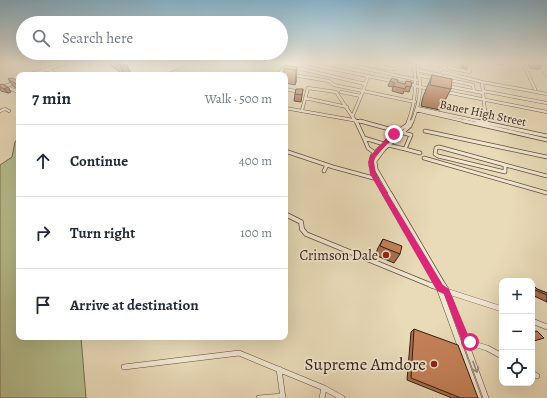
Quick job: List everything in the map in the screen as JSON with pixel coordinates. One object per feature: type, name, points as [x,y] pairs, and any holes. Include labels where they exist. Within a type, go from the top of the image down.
[{"type":"main road","points":[[0,87],[15,82]]},
{"type":"main road","points":[[0,87],[15,82]]},
{"type":"street","points":[[330,82],[334,85],[415,102]]},
{"type":"street","points":[[353,116],[365,84],[354,82]]},
{"type":"street","points":[[396,82],[436,90]]},
{"type":"street","points":[[417,82],[418,86],[415,109],[409,128],[401,131],[374,153],[371,162],[376,179],[440,288],[479,398]]},
{"type":"street","points":[[415,109],[420,82]]},
{"type":"street","points":[[447,82],[448,86],[547,103]]},
{"type":"street","points":[[457,82],[473,85],[474,91]]},
{"type":"street","points":[[486,125],[482,82],[547,94]]},
{"type":"street","points":[[532,82],[535,89]]},
{"type":"street","points":[[5,86],[16,91]]},
{"type":"street","points":[[302,110],[308,88],[336,92],[356,120],[368,148],[374,153]]},
{"type":"street","points":[[288,90],[307,92]]},
{"type":"street","points":[[341,92],[361,96]]},
{"type":"street","points":[[444,92],[547,112]]},
{"type":"street","points":[[305,98],[348,107]]},
{"type":"street","points":[[288,108],[356,120],[401,131],[411,135],[405,149]]},
{"type":"street","points":[[0,111],[5,109],[9,111]]},
{"type":"street","name":"Baner High Street","points":[[415,109],[547,140]]},
{"type":"street","name":"Baner High Street","points":[[486,125],[547,136]]},
{"type":"street","points":[[425,131],[547,157]]},
{"type":"street","points":[[364,138],[420,153]]},
{"type":"street","points":[[386,144],[375,161],[380,178],[412,229],[447,291],[486,398]]},
{"type":"street","points":[[505,164],[505,172],[503,172],[435,154],[437,147],[505,164],[547,176]]},
{"type":"street","points":[[288,151],[327,165],[376,179],[380,178]]},
{"type":"street","points":[[461,162],[462,154]]},
{"type":"street","points":[[424,158],[547,193]]},
{"type":"street","points":[[486,159],[486,168]]},
{"type":"street","points":[[324,171],[327,165]]},
{"type":"street","points":[[288,216],[301,222],[302,229],[306,234],[447,291],[499,309]]},
{"type":"street","points":[[535,321],[547,327]]},
{"type":"street","points":[[459,340],[487,348],[499,354]]},
{"type":"street","points":[[124,367],[239,352],[324,388],[342,398]]},
{"type":"street","points":[[259,398],[283,397],[279,369]]},
{"type":"street","points":[[322,398],[324,388]]},
{"type":"green space","points":[[16,141],[16,340],[81,340],[86,398],[0,398],[0,165],[12,157]]},
{"type":"building","points":[[391,82],[405,84],[406,82],[412,82],[411,87],[406,86],[405,89],[393,86],[395,83]]},
{"type":"building","points":[[431,82],[452,82],[451,89],[430,85]]},
{"type":"building","points":[[2,84],[8,87],[4,89],[0,87]]},
{"type":"building","points":[[296,89],[303,89],[302,95],[295,94]]},
{"type":"building","points":[[383,239],[402,246],[400,254],[380,246]]},
{"type":"building","points":[[535,287],[547,293],[547,295],[535,290]]},
{"type":"building","name":"Supreme Amdore","points":[[414,329],[458,345],[478,398],[461,398],[411,378]]},
{"type":"building","points":[[535,331],[537,331],[544,338],[535,341]]},
{"type":"place","name":"Crimson Dale","points":[[386,255]]},
{"type":"place","name":"Supreme Amdore","points":[[434,364]]},
{"type":"route","points":[[394,134],[372,156],[371,166],[373,174],[440,288],[447,291],[466,341],[470,342]]}]
